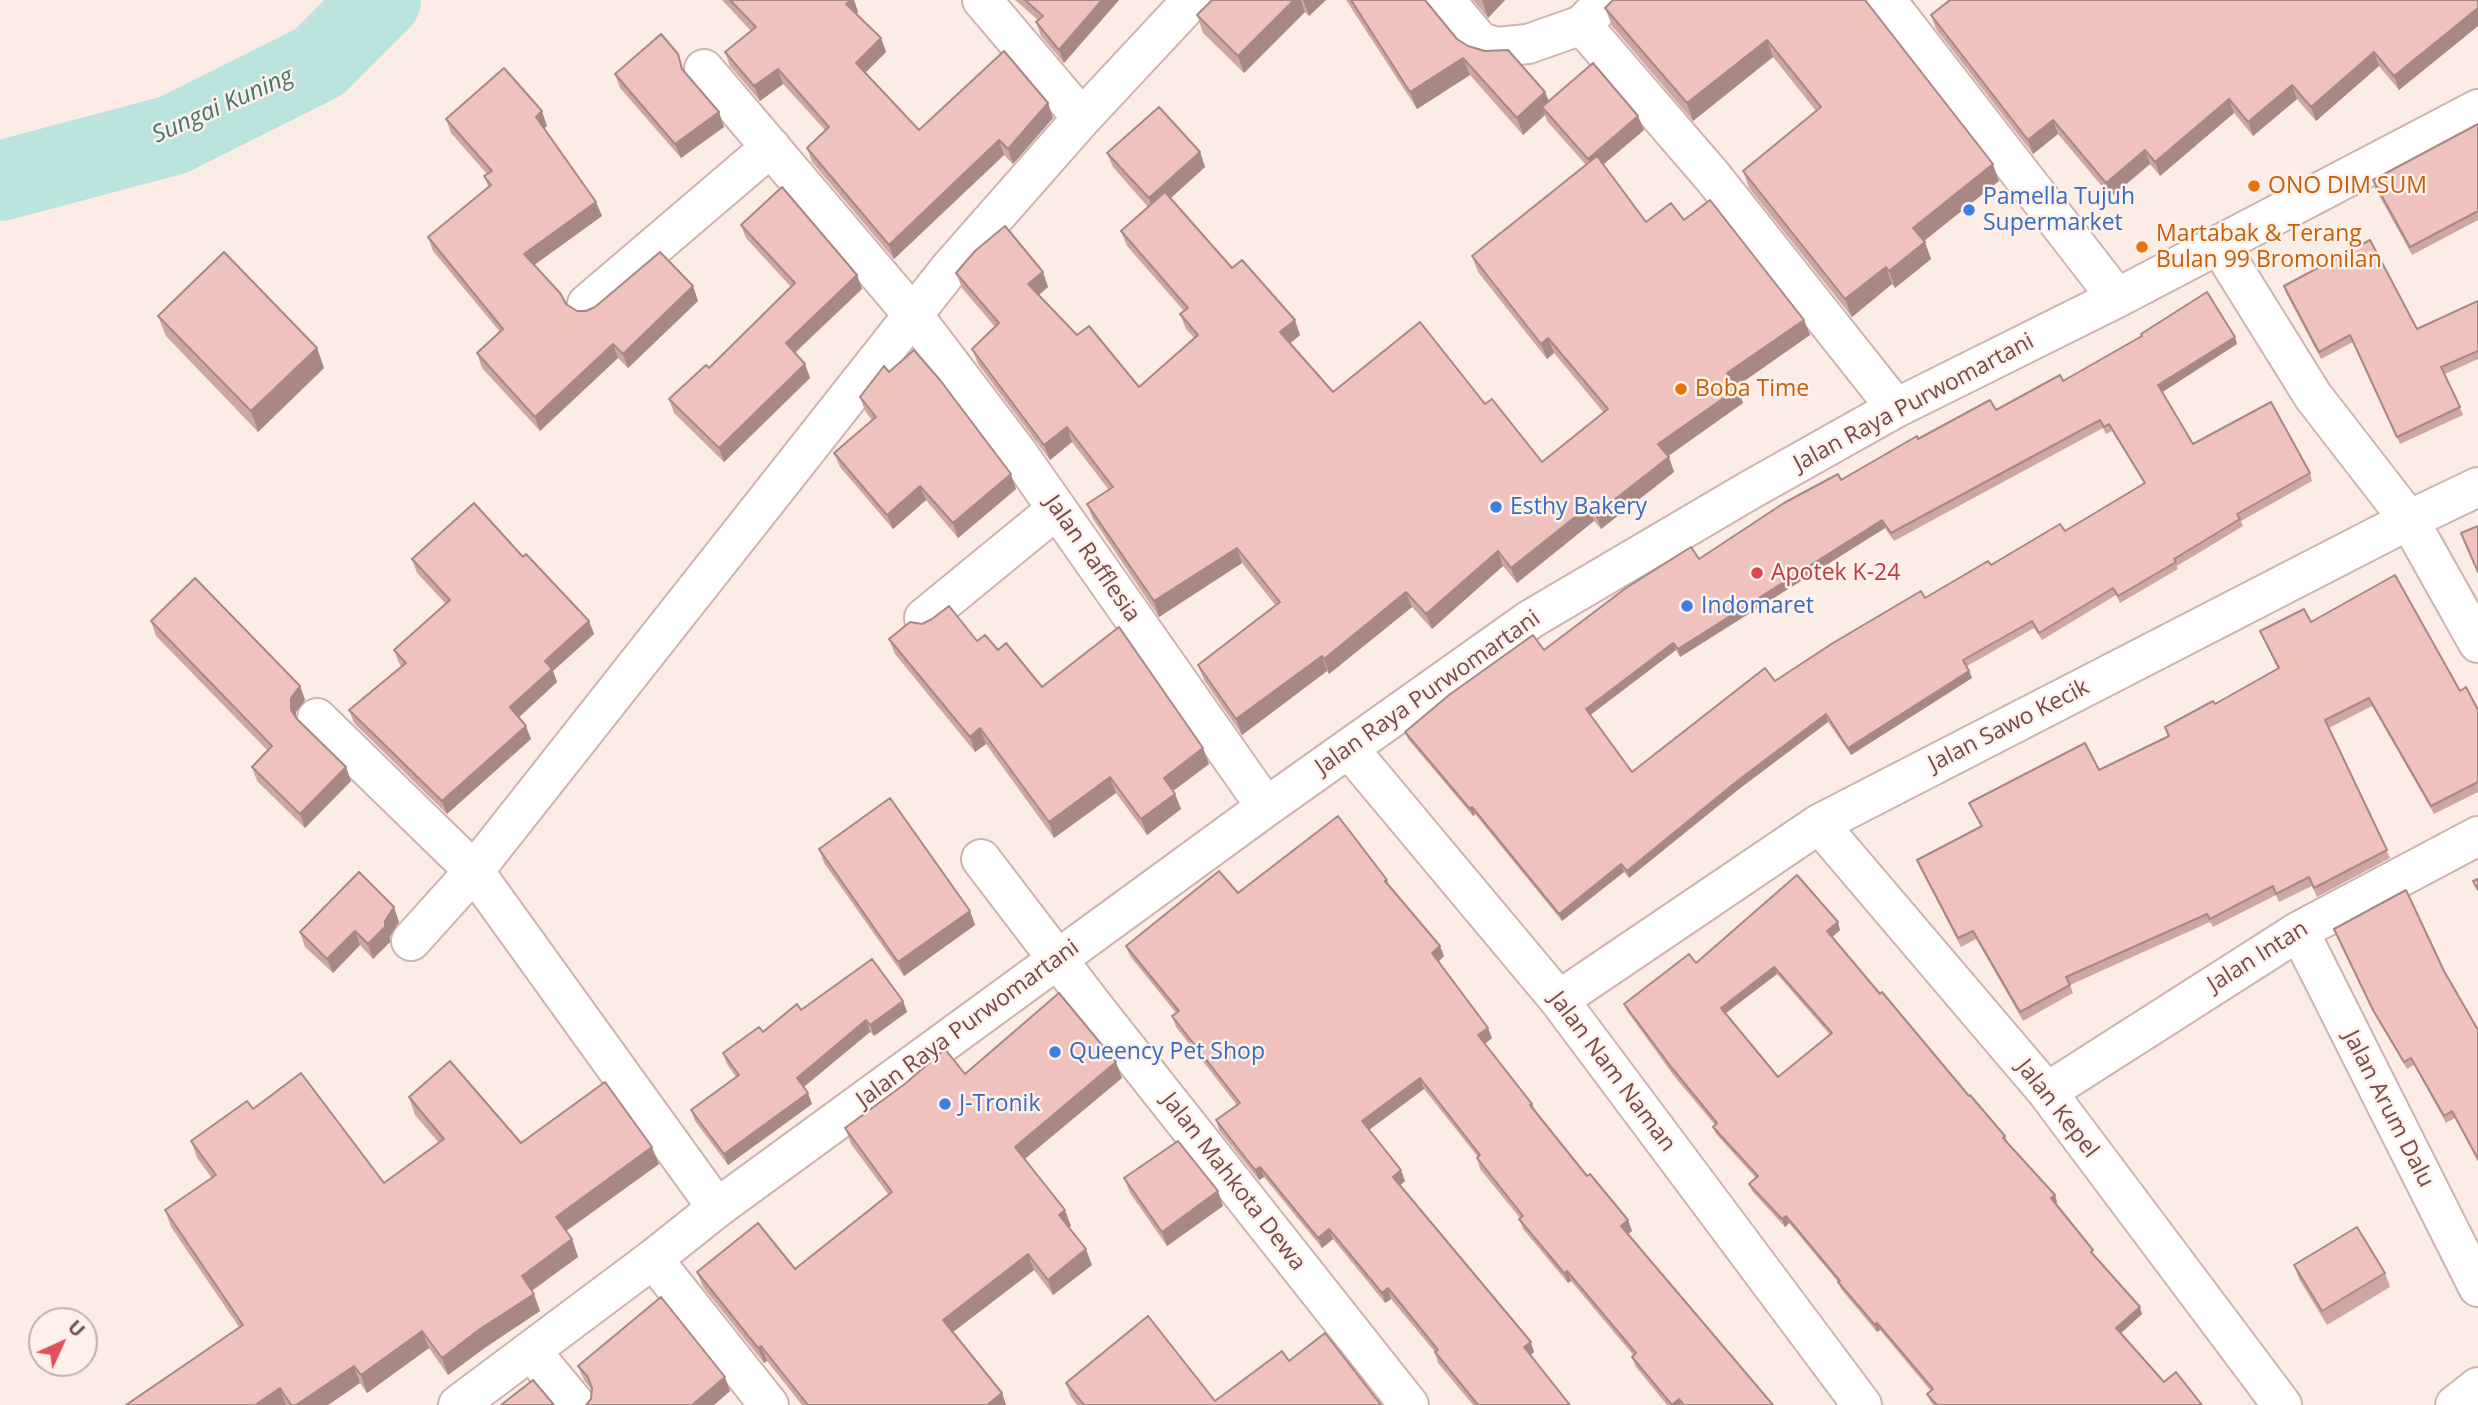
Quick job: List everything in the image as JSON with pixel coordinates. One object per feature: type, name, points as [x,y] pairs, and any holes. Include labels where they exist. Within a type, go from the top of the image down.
[{"type":"street","points":[[982,0],[1082,118]]},
{"type":"street","points":[[411,941],[474,871],[950,268],[1082,118],[1192,0]]},
{"type":"street","points":[[1445,0],[1480,42],[1497,47],[1528,44],[1594,12],[1712,176],[1896,408]]},
{"type":"street","points":[[1886,0],[2116,298]]},
{"type":"street","name":"Jalan Rafflesia","points":[[704,69],[913,314],[1017,452],[1266,807]]},
{"type":"street","name":"Jalan Raya Purwomartani","points":[[458,1405],[717,1208],[1266,807],[1531,619],[1896,408],[2116,298],[2478,109]]},
{"type":"street","points":[[587,303],[771,147]]},
{"type":"street","points":[[2219,245],[2313,396],[2409,520],[2478,643]]},
{"type":"street","name":"Jalan Sawo Kecik","points":[[1559,1000],[1819,824],[2478,487]]},
{"type":"street","points":[[924,618],[1057,509]]},
{"type":"street","points":[[317,718],[474,871],[717,1208]]},
{"type":"street","name":"Jalan Nam Naman","points":[[1349,749],[1559,1000],[1862,1405]]},
{"type":"street","name":"Jalan Kepel","points":[[1819,824],[2047,1092],[2282,1405]]},
{"type":"street","name":"Jalan Intan","points":[[2047,1092],[2299,930],[2478,836]]},
{"type":"street","name":"Jalan Mahkota Dewa","points":[[981,859],[1409,1405]]},
{"type":"street","name":"Jalan Arum Dalu","points":[[2299,930],[2478,1287]]},
{"type":"street","points":[[653,1259],[769,1405]]},
{"type":"street","points":[[531,1352],[576,1405]]},
{"type":"street","points":[[2455,1405],[2478,1387]]},
{"type":"building","points":[[730,0],[851,0],[846,4],[881,38],[856,63],[919,130],[1004,51],[1048,103],[1008,149],[999,140],[889,245],[807,148],[829,127],[778,69],[754,86],[725,52],[756,27]]},
{"type":"building","points":[[1025,0],[1102,0],[1059,50],[1036,22],[1043,16]]},
{"type":"building","points":[[1212,0],[1294,0],[1238,56],[1197,15]]},
{"type":"building","points":[[1351,0],[1425,0],[1457,39],[1468,46],[1485,51],[1508,50],[1545,92],[1517,118],[1463,58],[1410,92]]},
{"type":"building","points":[[1613,0],[1865,0],[1993,164],[1913,228],[1925,242],[1889,271],[1886,267],[1845,299],[1743,171],[1821,107],[1767,40],[1687,103],[1605,8]]},
{"type":"building","points":[[1950,0],[2478,0],[2478,8],[2394,76],[2374,52],[2311,107],[2292,85],[2248,122],[2229,99],[2155,162],[2145,150],[2106,183],[2053,120],[2028,140],[1931,15]]},
{"type":"building","points":[[661,34],[678,54],[682,69],[719,112],[675,144],[615,74]]},
{"type":"building","points":[[1593,63],[1638,116],[1588,159],[1542,107]]},
{"type":"building","points":[[504,68],[542,111],[536,117],[596,202],[524,254],[560,293],[566,304],[577,311],[595,307],[660,252],[693,286],[623,354],[613,344],[535,417],[477,353],[503,329],[428,237],[491,185],[484,176],[492,171],[446,119]]},
{"type":"building","points":[[1159,107],[1200,152],[1149,198],[1107,153]]},
{"type":"building","points":[[2478,124],[2478,211],[2410,247],[2373,180]]},
{"type":"building","points":[[1597,156],[1646,222],[1671,203],[1684,220],[1710,200],[1804,320],[1727,373],[1738,388],[1658,444],[1669,457],[1596,514],[1589,506],[1511,568],[1498,551],[1426,614],[1406,592],[1324,659],[1322,656],[1236,719],[1198,665],[1280,602],[1237,548],[1154,601],[1087,504],[1113,487],[1067,427],[1044,445],[972,349],[999,323],[956,273],[975,251],[1005,226],[1043,272],[1028,284],[1077,335],[1089,326],[1139,387],[1198,335],[1180,314],[1188,308],[1121,231],[1165,192],[1232,268],[1242,260],[1295,320],[1280,332],[1333,392],[1420,322],[1485,404],[1492,399],[1542,462],[1608,409],[1548,338],[1541,344],[1472,256]]},
{"type":"building","points":[[782,187],[857,275],[786,343],[805,364],[719,448],[669,399],[706,365],[709,368],[795,283],[741,225]]},
{"type":"building","points":[[2370,240],[2417,329],[2478,301],[2478,351],[2441,367],[2460,407],[2397,437],[2350,335],[2319,352],[2284,286]]},
{"type":"building","points":[[224,252],[317,348],[251,411],[158,316]]},
{"type":"building","points":[[2207,292],[2235,337],[2158,385],[2193,444],[2271,402],[2310,473],[2237,514],[2240,519],[2174,559],[2176,562],[2118,596],[2113,588],[2039,633],[2032,621],[1963,660],[1969,671],[1848,748],[1826,714],[1736,782],[1627,871],[1621,864],[1559,914],[1472,807],[1470,809],[1405,732],[1449,695],[1533,635],[1544,650],[1626,588],[1691,547],[1699,559],[1784,503],[1838,474],[1841,480],[1917,436],[1918,439],[1990,400],[1996,410],[2060,375],[2063,381],[2142,336],[2141,334]],"holes":[[[2100,420],[2104,427],[2109,424],[2145,483],[2065,531],[2060,524],[1991,565],[1988,561],[1925,598],[1921,591],[1775,681],[1765,668],[1632,772],[1586,709],[1673,643],[1678,649],[1882,520],[1891,533]]]},
{"type":"building","points":[[914,350],[1011,474],[953,523],[920,486],[887,515],[834,453],[876,417],[860,397],[884,366],[889,372]]},
{"type":"building","points":[[474,503],[523,557],[526,554],[589,621],[545,661],[552,669],[510,707],[526,726],[442,801],[349,710],[406,663],[394,650],[450,600],[412,559]]},
{"type":"building","points":[[2478,526],[2478,572],[2461,533]]},
{"type":"building","points":[[2395,575],[2460,691],[2466,687],[2478,710],[2478,782],[2431,806],[2369,698],[2325,720],[2387,850],[2314,888],[2309,877],[2276,894],[2273,886],[2210,919],[2207,914],[2066,977],[2070,985],[2020,1012],[1973,931],[1958,938],[1917,860],[1982,826],[1969,803],[2085,743],[2099,770],[2169,736],[2165,727],[2213,701],[2215,704],[2279,668],[2260,631],[2304,609],[2311,622]]},
{"type":"building","points":[[195,578],[300,686],[291,698],[291,710],[346,767],[300,814],[252,767],[272,746],[151,621]]},
{"type":"building","points":[[949,606],[977,641],[985,635],[998,650],[1006,643],[1042,687],[1119,627],[1203,748],[1164,778],[1175,794],[1141,819],[1110,777],[1049,822],[980,728],[970,737],[889,639],[910,622],[922,624]]},
{"type":"building","points":[[890,798],[970,911],[898,962],[819,849]]},
{"type":"building","points":[[1338,816],[1387,880],[1385,881],[1440,946],[1432,953],[1488,1028],[1478,1035],[1587,1176],[1590,1174],[1628,1220],[1621,1226],[1773,1405],[1684,1405],[1679,1399],[1672,1405],[1632,1357],[1636,1353],[1519,1219],[1523,1216],[1477,1158],[1480,1155],[1420,1078],[1362,1121],[1401,1170],[1393,1177],[1531,1342],[1524,1347],[1570,1405],[1478,1405],[1388,1288],[1382,1293],[1329,1229],[1318,1238],[1260,1167],[1255,1170],[1216,1120],[1240,1103],[1172,1016],[1179,1011],[1126,946],[1219,871],[1238,893]]},
{"type":"building","points":[[359,872],[394,907],[385,921],[385,927],[368,944],[355,931],[327,959],[300,932]]},
{"type":"building","points":[[1797,875],[1838,922],[1827,931],[2055,1195],[2051,1198],[2093,1250],[2091,1252],[2140,1307],[2116,1328],[2164,1382],[2176,1372],[2202,1405],[1937,1405],[1927,1394],[1933,1389],[1838,1282],[1840,1281],[1786,1216],[1782,1219],[1749,1184],[1758,1176],[1713,1127],[1717,1123],[1624,1004],[1689,954],[1696,963]],"holes":[[[1774,967],[1832,1033],[1778,1077],[1721,1008]]]},
{"type":"building","points":[[2406,890],[2444,971],[2478,1030],[2478,1159],[2452,1111],[2444,1116],[2411,1058],[2404,1062],[2373,1010],[2334,929]]},
{"type":"building","points":[[872,959],[903,1001],[870,1025],[866,1020],[797,1078],[808,1093],[724,1154],[691,1110],[739,1075],[723,1053],[759,1027],[763,1032],[797,1004],[801,1010]]},
{"type":"building","points":[[1059,993],[1116,1062],[1015,1147],[1065,1210],[1059,1215],[1086,1249],[1048,1280],[1028,1254],[943,1320],[1002,1393],[987,1405],[808,1405],[697,1272],[758,1223],[795,1269],[892,1192],[845,1128],[906,1083],[945,1049],[965,1074]]},
{"type":"building","points":[[450,1061],[521,1143],[605,1082],[652,1147],[556,1217],[572,1239],[522,1276],[534,1294],[480,1329],[442,1358],[422,1331],[361,1375],[354,1366],[296,1405],[291,1405],[280,1388],[255,1405],[126,1405],[243,1325],[165,1210],[216,1175],[191,1141],[247,1101],[253,1109],[301,1073],[384,1183],[444,1139],[409,1097]]},
{"type":"building","points":[[1178,1141],[1218,1191],[1162,1232],[1124,1178]]},
{"type":"building","points":[[2357,1227],[2385,1273],[2322,1311],[2294,1265]]},
{"type":"building","points":[[661,1297],[725,1377],[692,1405],[586,1405],[591,1399],[592,1388],[588,1377],[578,1366]]},
{"type":"building","points":[[1148,1316],[1215,1401],[1282,1351],[1289,1361],[1325,1333],[1381,1405],[1084,1405],[1066,1383]]},
{"type":"building","points":[[533,1380],[554,1405],[501,1405]]},
{"type":"waterway","name":"Sungai Kuning","points":[[0,181],[173,135],[319,62],[381,0]]},
{"type":"place","name":"ONO DIM SUM","points":[[2254,186]]},
{"type":"place","name":"Pamella Tujuh Supermarket","points":[[1969,210]]},
{"type":"place","name":"Martabak & Terang Bulan 99 Bromonilan","points":[[2142,247]]},
{"type":"place","name":"Boba Time","points":[[1681,389]]},
{"type":"place","name":"Esthy Bakery","points":[[1496,507]]},
{"type":"place","name":"Apotek K-24","points":[[1757,573]]},
{"type":"place","name":"Indomaret","points":[[1687,606]]},
{"type":"place","name":"Queency Pet Shop","points":[[1055,1052]]},
{"type":"place","name":"J-Tronik","points":[[945,1104]]}]
